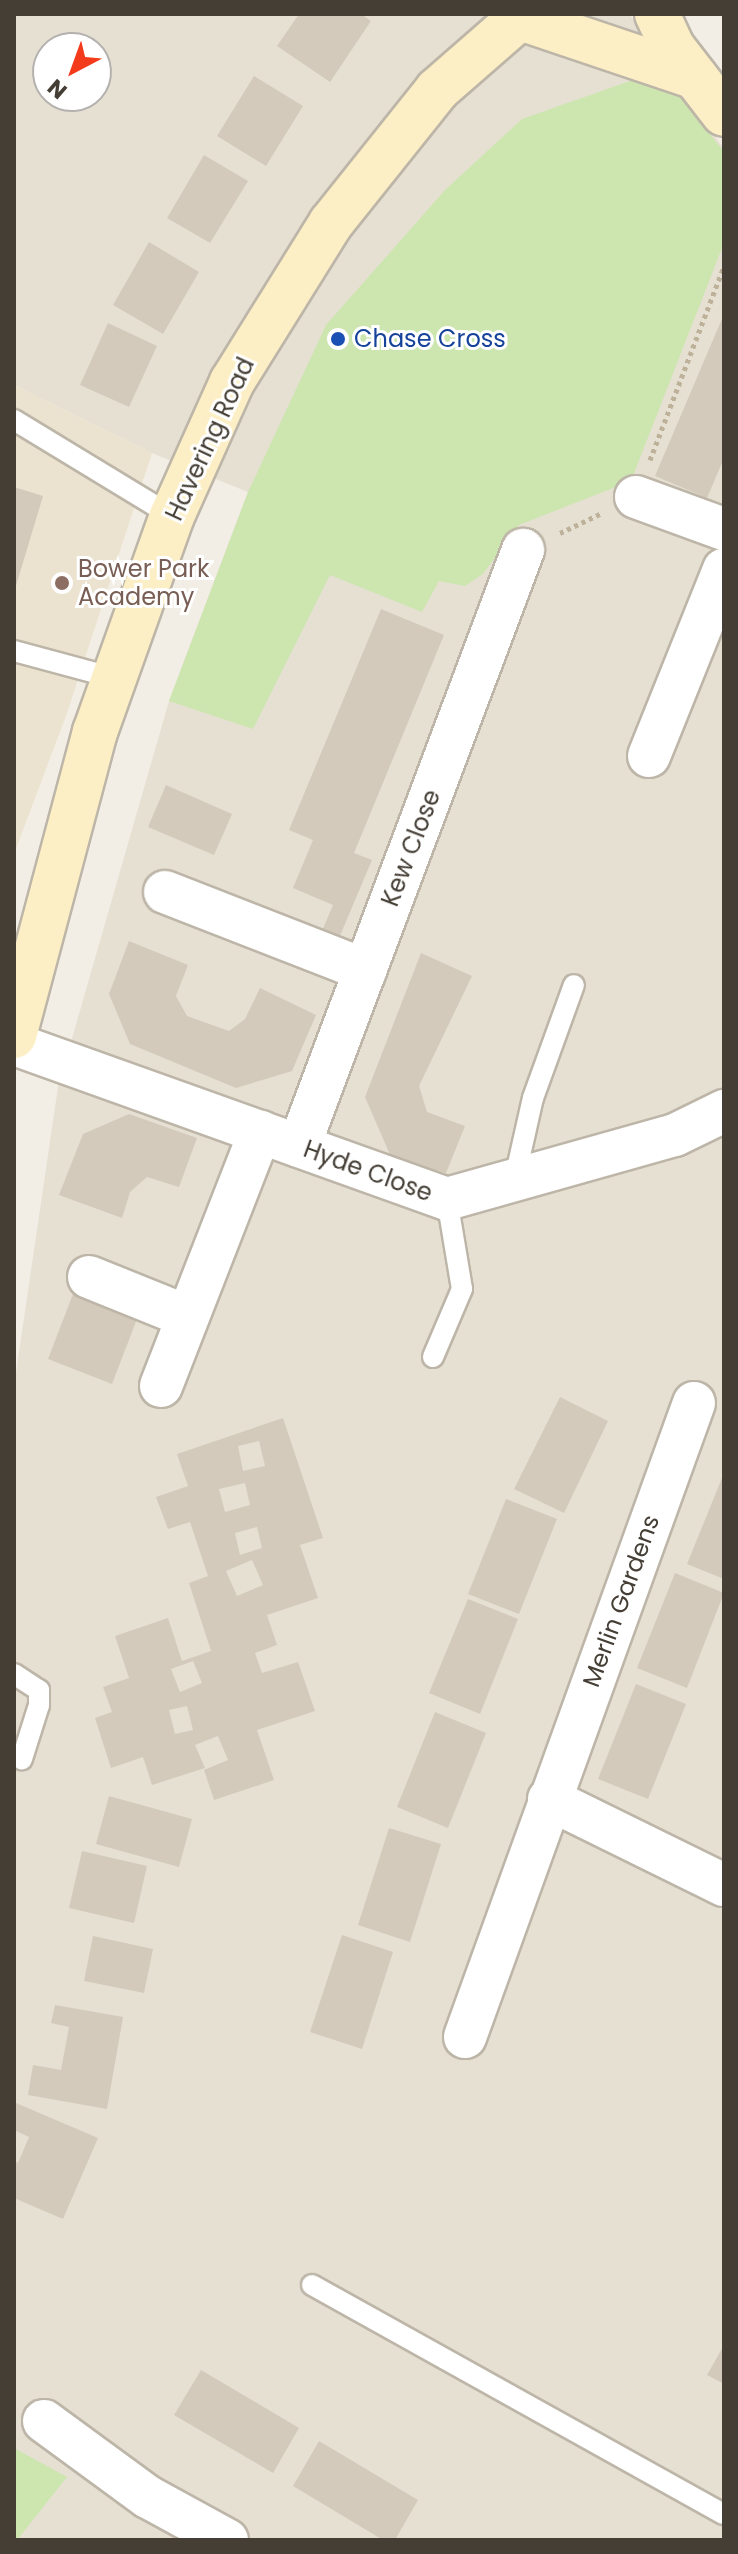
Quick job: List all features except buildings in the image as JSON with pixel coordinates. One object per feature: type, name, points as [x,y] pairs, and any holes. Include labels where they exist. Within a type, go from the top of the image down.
[{"type":"main road","points":[[657,14],[695,77],[724,114]]},
{"type":"main road","points":[[522,16],[695,77]]},
{"type":"main road","name":"Havering Road","points":[[14,1036],[20,981],[114,678],[172,516],[232,382],[331,223],[437,90],[522,16]]},
{"type":"street","points":[[636,497],[724,529]]},
{"type":"street","name":"Kew Close","points":[[299,1146],[523,550]]},
{"type":"street","points":[[649,756],[724,569]]},
{"type":"street","points":[[165,892],[365,970]]},
{"type":"street","name":"Hyde Close","points":[[14,1044],[447,1199],[675,1135],[724,1111]]},
{"type":"street","points":[[161,1386],[260,1132]]},
{"type":"street","points":[[89,1277],[186,1316]]},
{"type":"street","name":"Merlin Gardens","points":[[465,2037],[694,1403]]},
{"type":"street","points":[[549,1799],[724,1885]]},
{"type":"street","points":[[44,2421],[148,2497],[227,2540]]},
{"type":"lane","points":[[14,420],[172,516]]},
{"type":"lane","points":[[14,651],[114,678]]},
{"type":"lane","points":[[514,1182],[533,1098],[574,985]]},
{"type":"lane","points":[[433,1357],[462,1289],[447,1199]]},
{"type":"lane","points":[[14,1674],[39,1690],[22,1759]]},
{"type":"lane","points":[[312,2285],[724,2514]]},
{"type":"path","points":[[523,550],[636,497],[724,266]]},
{"type":"shaded area","points":[[14,14],[629,14],[724,149],[724,2540],[14,2540],[14,1386],[58,1087],[169,701],[248,492],[152,453],[14,385]]},
{"type":"shaded area","name":"Bower Park Academy","points":[[14,385],[152,453],[67,713],[14,854]]},
{"type":"green space","points":[[661,70],[724,152],[724,243],[631,481],[519,525],[483,574],[465,586],[439,581],[422,612],[330,575],[253,729],[169,701],[248,492],[326,325],[445,190],[522,119]]},
{"type":"green space","points":[[14,2448],[67,2477],[17,2540],[14,2540]]},
{"type":"place","name":"Chase Cross","points":[[338,339]]},
{"type":"place","name":"Bower Park Academy","points":[[62,583]]}]
